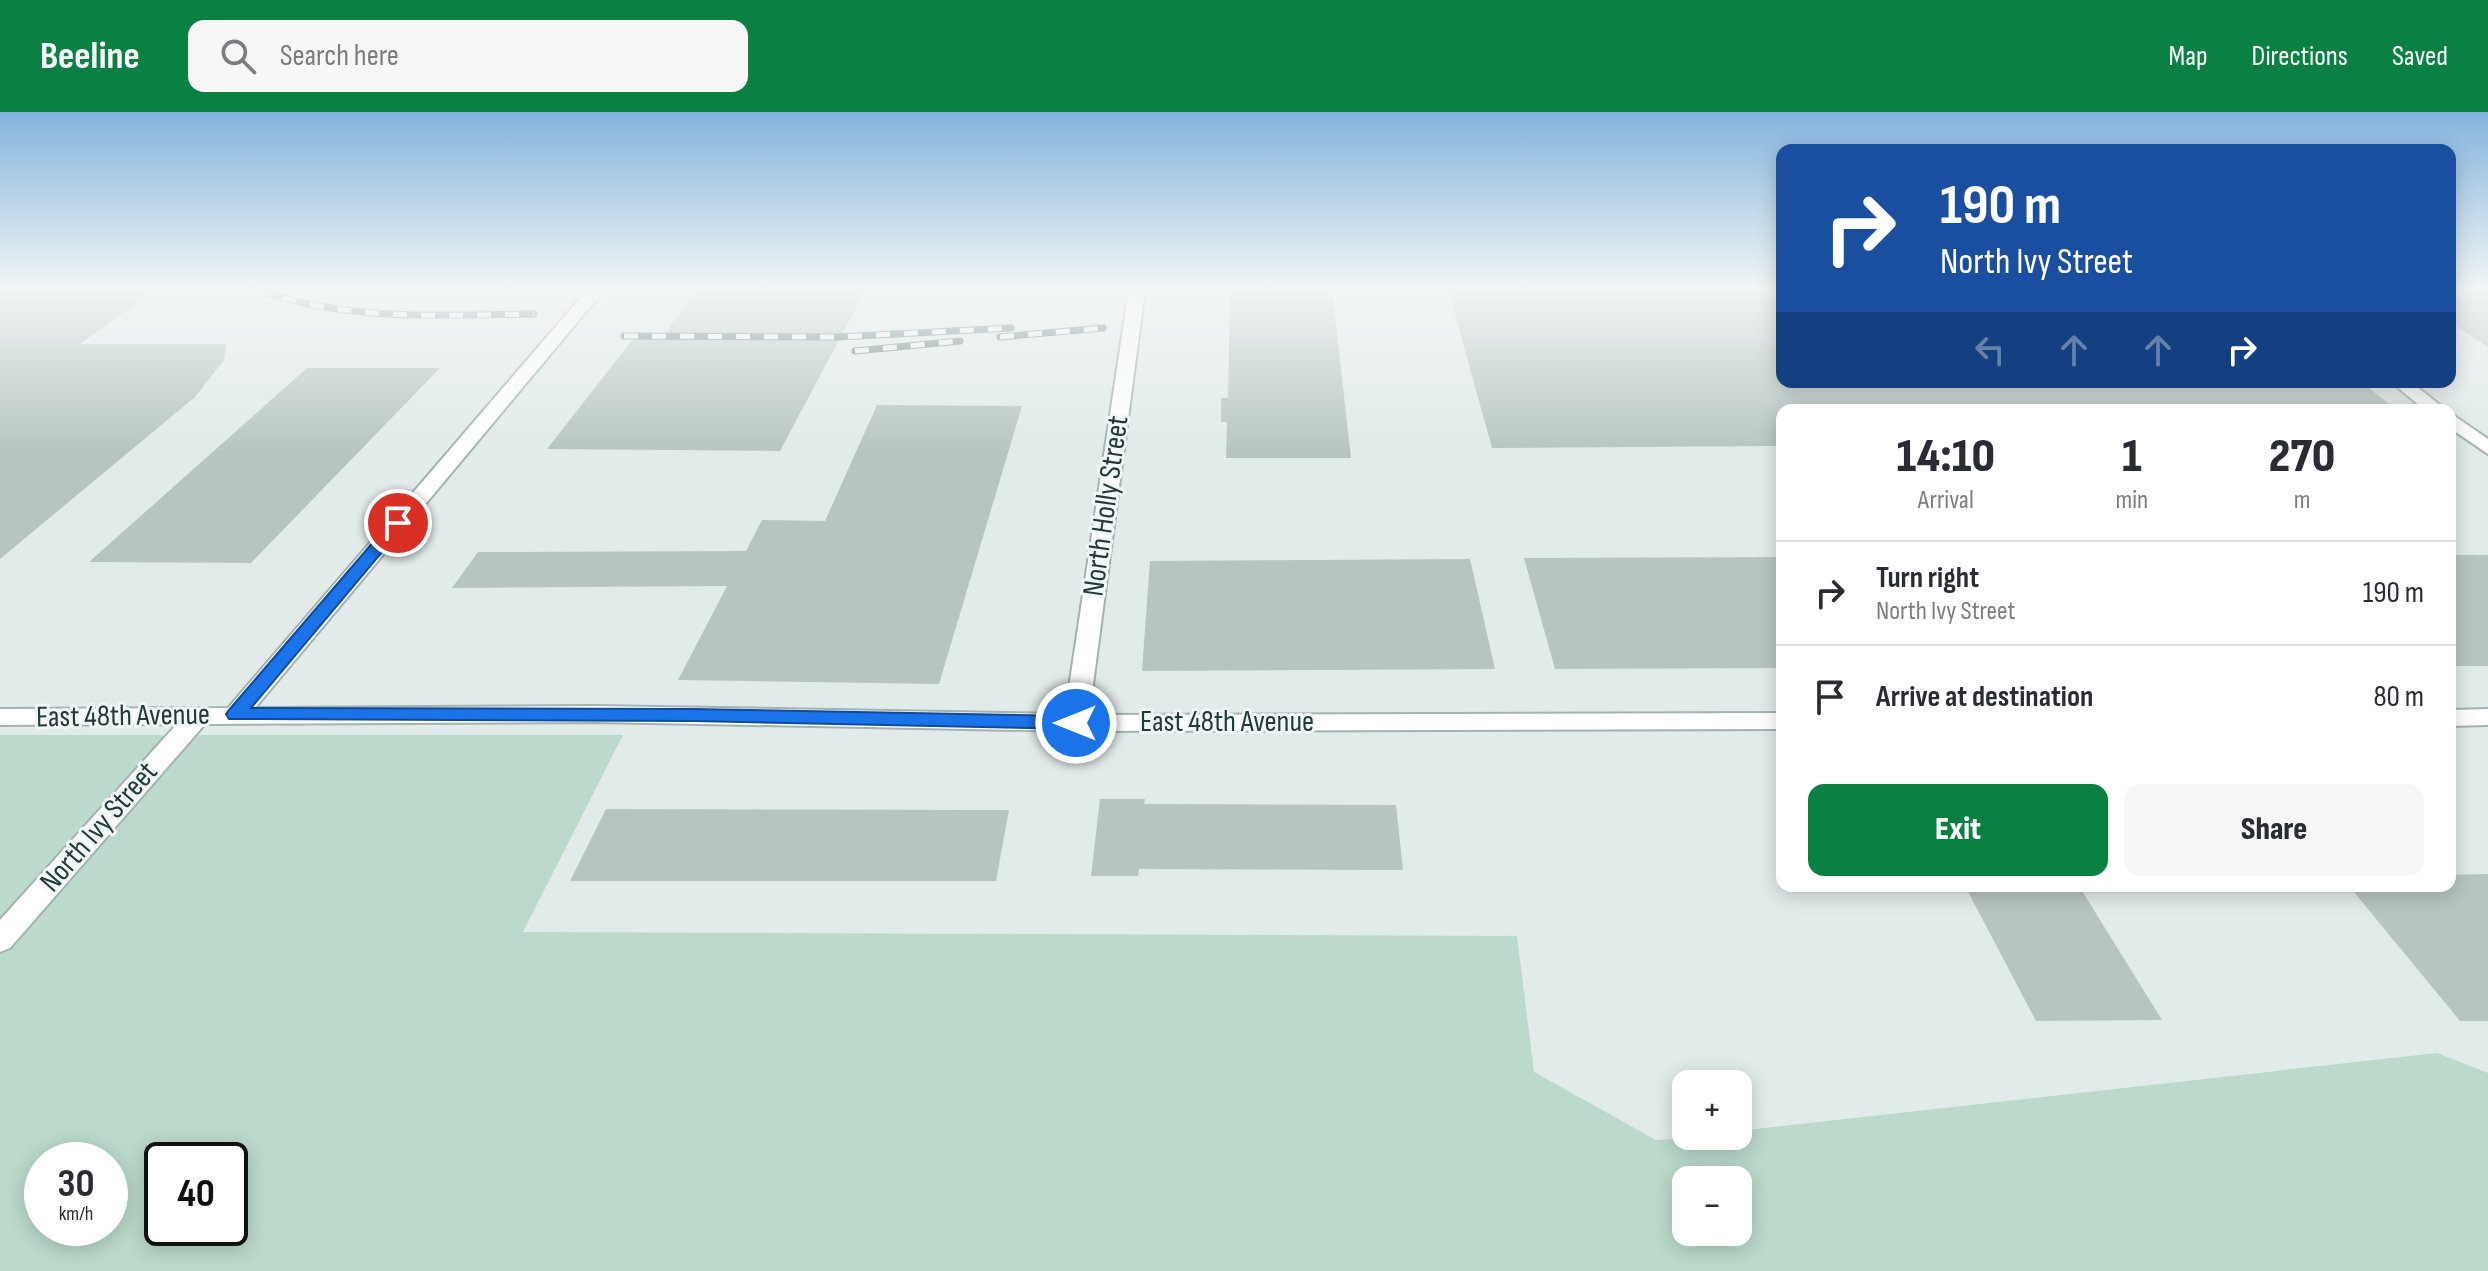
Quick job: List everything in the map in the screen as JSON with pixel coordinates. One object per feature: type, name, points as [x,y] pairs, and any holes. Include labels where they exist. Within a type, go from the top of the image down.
[{"type":"street","points":[[236,714],[551,343]]},
{"type":"street","name":"North Holly Street","points":[[1076,723],[1129,343]]},
{"type":"street","points":[[2408,388],[2429,404]]},
{"type":"street","points":[[2456,424],[2488,448]]},
{"type":"street","name":"North Ivy Street","points":[[0,940],[199,715]]},
{"type":"street","name":"East 48th Avenue","points":[[0,717],[679,715],[1076,723],[1776,721]]},
{"type":"street","points":[[2456,718],[2488,717]]},
{"type":"green space","points":[[0,735],[623,735],[523,932],[1517,936],[1534,1072],[1656,1140],[1672,1139],[1672,1150],[1752,1150],[1752,1129],[2437,1053],[2488,1073],[2488,1271],[0,1271]]},
{"type":"building","points":[[0,343],[226,344],[224,360],[195,397],[0,559]]},
{"type":"building","points":[[630,343],[837,343],[780,451],[547,449]]},
{"type":"building","points":[[1229,343],[1338,343],[1351,458],[1226,458],[1227,422],[1221,422],[1221,398],[1228,398]]},
{"type":"building","points":[[1463,343],[1776,343],[1776,388],[2369,388],[2389,404],[1776,404],[1776,446],[1492,448]]},
{"type":"building","points":[[307,368],[440,368],[251,563],[89,562]]},
{"type":"building","points":[[877,405],[1022,406],[939,684],[678,680],[727,586],[452,588],[478,552],[746,551],[762,520],[825,521]]},
{"type":"building","points":[[2456,555],[2488,555],[2488,666],[2456,666]]},
{"type":"building","points":[[1776,557],[1776,668],[1555,669],[1524,558]]},
{"type":"building","points":[[1470,559],[1495,669],[1142,671],[1150,561]]},
{"type":"building","points":[[1100,799],[1145,799],[1144,804],[1396,805],[1403,870],[1139,869],[1138,876],[1091,876]]},
{"type":"building","points":[[606,809],[1009,810],[996,881],[570,881]]},
{"type":"building","points":[[2488,874],[2488,1021],[2460,1021],[2354,892],[2456,892],[2456,875]]},
{"type":"building","points":[[1968,892],[2083,892],[2162,1020],[2036,1021]]},
{"type":"railway","points":[[855,351],[938,343]]},
{"type":"route","points":[[398,523],[236,714],[693,715],[1076,723]]}]
